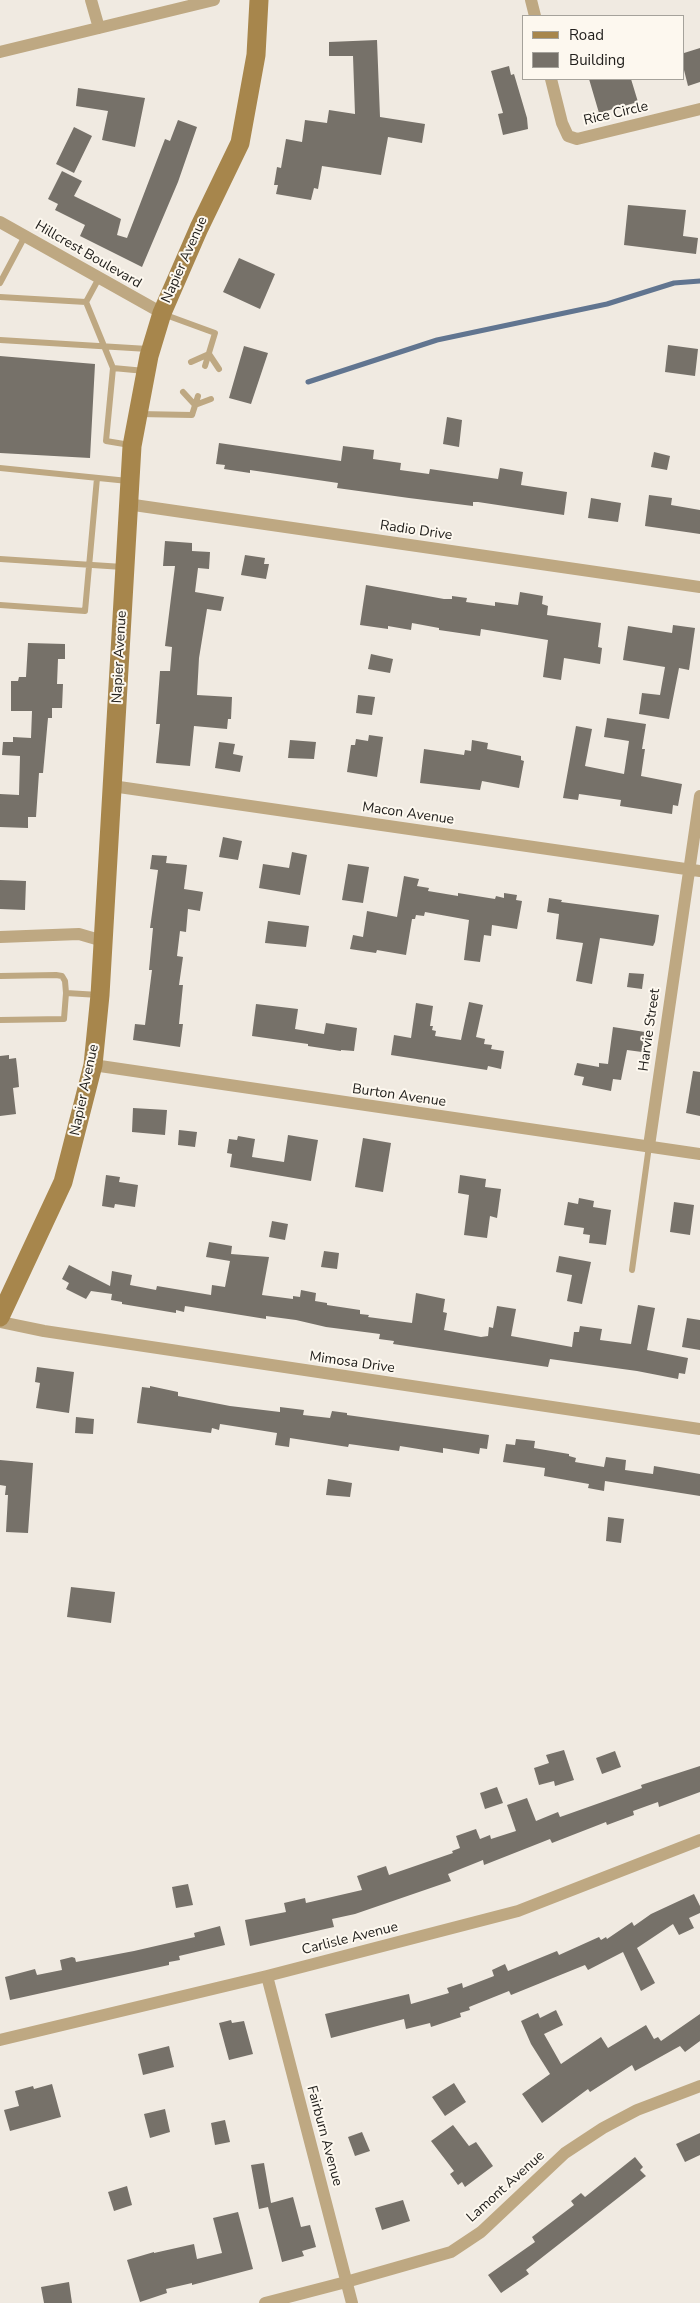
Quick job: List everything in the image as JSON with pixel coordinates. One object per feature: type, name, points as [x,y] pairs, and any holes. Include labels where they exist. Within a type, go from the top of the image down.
[{"type":"street","points":[[92,0],[99,28]]},
{"type":"street","points":[[0,52],[214,0]]},
{"type":"street","name":"Napier Avenue","points":[[0,1317],[62,1182],[93,1065],[100,995],[127,504],[132,446],[151,349],[162,314],[199,228],[240,143],[256,56],[259,0]]},
{"type":"street","points":[[531,0],[535,15]]},
{"type":"street","name":"Rice Circle","points":[[551,80],[562,123],[568,136],[577,139],[700,109]]},
{"type":"street","name":"Hillcrest Boulevard","points":[[0,222],[162,314]]},
{"type":"street","name":"Radio Drive","points":[[127,504],[700,587]]},
{"type":"street","name":"Macon Avenue","points":[[112,786],[694,870]]},
{"type":"street","name":"Harvie Street","points":[[649,1146],[694,870],[700,796]]},
{"type":"street","points":[[0,937],[79,934],[103,941]]},
{"type":"street","name":"Burton Avenue","points":[[93,1065],[700,1154]]},
{"type":"street","name":"Mimosa Drive","points":[[0,1322],[44,1331],[181,1352],[700,1429]]},
{"type":"street","name":"Carlisle Avenue","points":[[0,2040],[267,1976],[518,1911],[700,1840]]},
{"type":"street","name":"Fairburn Avenue","points":[[267,1976],[352,2303]]},
{"type":"street","name":"Lamont Avenue","points":[[265,2303],[451,2252],[481,2232],[566,2153],[596,2133],[637,2110],[700,2086]]},
{"type":"lane","points":[[0,283],[25,236]]},
{"type":"lane","points":[[0,264],[7,268]]},
{"type":"lane","points":[[86,302],[100,278]]},
{"type":"lane","points":[[0,297],[86,302]]},
{"type":"lane","points":[[86,302],[113,368],[106,441],[132,446]]},
{"type":"lane","points":[[162,314],[215,333],[205,366]]},
{"type":"lane","points":[[0,340],[151,349]]},
{"type":"lane","points":[[191,362],[209,354]]},
{"type":"lane","points":[[209,354],[219,369]]},
{"type":"lane","points":[[113,368],[147,371]]},
{"type":"lane","points":[[183,392],[195,405]]},
{"type":"lane","points":[[138,414],[192,414],[198,396]]},
{"type":"lane","points":[[195,405],[211,399]]},
{"type":"lane","points":[[0,468],[129,481]]},
{"type":"lane","points":[[0,605],[85,611],[97,478]]},
{"type":"lane","points":[[0,559],[124,568]]},
{"type":"lane","points":[[0,976],[56,975],[62,976],[66,981],[64,1019],[0,1020]]},
{"type":"lane","points":[[66,993],[100,995]]},
{"type":"lane","name":"Harvie Street","points":[[632,1270],[649,1146]]},
{"type":"building","points":[[377,40],[380,117],[425,124],[422,143],[388,137],[381,175],[322,166],[318,189],[314,188],[311,200],[276,194],[278,185],[274,185],[277,167],[281,168],[286,139],[302,142],[305,120],[327,123],[329,110],[355,114],[353,56],[329,56],[329,42]]},
{"type":"building","points":[[700,48],[700,82],[688,86],[685,74],[685,53]]},
{"type":"building","points":[[509,66],[511,75],[514,74],[527,118],[528,129],[503,135],[498,114],[503,113],[491,71]]},
{"type":"building","points":[[589,80],[631,80],[638,102],[599,113]]},
{"type":"building","points":[[78,88],[145,98],[135,147],[102,140],[108,111],[76,106]]},
{"type":"building","points":[[178,120],[197,127],[178,182],[142,267],[80,236],[85,225],[55,210],[58,204],[48,199],[62,171],[82,181],[74,196],[121,219],[117,235],[127,238],[165,139],[170,141]]},
{"type":"building","points":[[74,127],[92,136],[74,173],[56,164]]},
{"type":"building","points":[[628,205],[686,210],[683,236],[698,238],[696,254],[624,245]]},
{"type":"building","points":[[239,258],[275,274],[260,309],[223,292]]},
{"type":"building","points":[[668,345],[698,349],[695,376],[665,372]]},
{"type":"building","points":[[244,346],[268,353],[251,404],[229,398]]},
{"type":"building","points":[[0,356],[95,364],[90,458],[0,453]]},
{"type":"building","points":[[447,417],[462,420],[459,447],[443,444]]},
{"type":"building","points":[[219,443],[341,461],[343,446],[374,450],[373,459],[401,463],[400,470],[429,474],[430,469],[498,479],[500,468],[523,472],[521,485],[567,492],[564,515],[478,502],[473,502],[473,506],[409,498],[337,488],[338,483],[250,470],[250,473],[224,469],[225,465],[216,464]]},
{"type":"building","points":[[654,452],[670,456],[667,470],[651,467]]},
{"type":"building","points":[[649,495],[672,498],[671,505],[700,510],[700,534],[645,526]]},
{"type":"building","points":[[591,498],[621,503],[618,522],[588,518]]},
{"type":"building","points":[[165,541],[192,543],[192,551],[210,552],[209,569],[198,568],[195,592],[224,597],[221,611],[207,609],[199,658],[197,695],[232,697],[231,719],[228,719],[227,729],[194,726],[190,766],[156,763],[160,724],[156,724],[160,671],[170,671],[172,647],[165,646],[175,566],[163,566]]},
{"type":"building","points":[[245,555],[265,558],[264,564],[269,564],[266,579],[241,575]]},
{"type":"building","points":[[366,585],[444,599],[452,599],[452,596],[467,598],[466,602],[495,606],[495,602],[518,605],[520,592],[543,596],[542,604],[548,606],[547,615],[601,623],[598,647],[602,648],[600,664],[564,658],[561,680],[543,677],[548,640],[481,629],[480,636],[439,630],[439,628],[412,623],[411,630],[388,626],[388,629],[360,625]]},
{"type":"building","points":[[673,625],[695,628],[689,670],[679,668],[669,719],[639,714],[642,693],[660,695],[665,667],[623,660],[628,626],[672,633]]},
{"type":"building","points":[[28,643],[65,644],[65,659],[58,659],[57,684],[63,684],[62,708],[52,708],[52,718],[48,718],[43,773],[39,773],[36,817],[28,817],[28,828],[0,827],[0,794],[19,795],[20,756],[2,755],[3,742],[13,742],[13,737],[31,738],[32,711],[11,711],[11,681],[18,681],[19,677],[26,677]]},
{"type":"building","points":[[371,654],[393,659],[390,673],[368,669]]},
{"type":"building","points":[[358,695],[375,697],[372,715],[356,713]]},
{"type":"building","points":[[607,718],[646,724],[642,749],[645,749],[641,776],[682,784],[678,806],[673,805],[672,814],[620,806],[621,800],[579,794],[578,800],[563,798],[576,726],[592,729],[585,766],[624,774],[629,741],[604,737]]},
{"type":"building","points":[[369,735],[383,737],[377,777],[347,772],[351,745],[355,745],[356,739],[368,741]]},
{"type":"building","points":[[290,740],[316,742],[314,759],[288,758]]},
{"type":"building","points":[[472,740],[488,743],[487,749],[521,756],[521,760],[524,761],[519,788],[482,781],[480,790],[420,783],[424,749],[464,755],[465,750],[471,751]]},
{"type":"building","points":[[219,742],[235,744],[233,754],[243,756],[240,772],[215,768]]},
{"type":"building","points":[[223,837],[242,841],[238,860],[219,857]]},
{"type":"building","points":[[292,852],[307,855],[300,895],[259,888],[263,864],[289,868]]},
{"type":"building","points":[[152,855],[167,856],[166,863],[187,865],[184,889],[203,892],[200,911],[188,909],[186,932],[180,931],[177,956],[183,957],[179,985],[183,985],[179,1024],[183,1024],[180,1047],[133,1040],[135,1024],[145,1025],[152,970],[149,970],[153,928],[150,928],[158,870],[150,869]]},
{"type":"building","points":[[348,864],[369,867],[363,903],[342,900]]},
{"type":"building","points":[[404,876],[419,879],[417,886],[429,888],[428,891],[458,896],[458,893],[495,899],[496,896],[504,898],[504,893],[517,895],[516,900],[522,901],[517,929],[492,925],[491,936],[484,935],[480,962],[464,960],[469,920],[425,912],[424,916],[416,915],[415,919],[412,919],[406,955],[377,950],[376,953],[350,949],[353,935],[363,937],[367,911],[397,917]]},
{"type":"building","points":[[0,880],[26,881],[25,910],[0,909]]},
{"type":"building","points":[[549,898],[562,900],[561,902],[659,915],[655,942],[653,946],[600,938],[592,984],[576,981],[583,943],[556,939],[559,914],[547,912]]},
{"type":"building","points":[[268,921],[309,926],[306,947],[265,943]]},
{"type":"building","points":[[629,973],[644,974],[642,989],[627,987]]},
{"type":"building","points":[[469,1002],[483,1005],[476,1037],[485,1039],[484,1044],[492,1045],[491,1049],[504,1051],[501,1069],[488,1066],[487,1070],[391,1055],[394,1035],[411,1038],[416,1003],[433,1006],[430,1026],[433,1026],[432,1030],[436,1031],[435,1036],[461,1040]]},
{"type":"building","points":[[256,1004],[298,1009],[295,1029],[324,1034],[326,1023],[357,1028],[354,1051],[341,1051],[252,1036]]},
{"type":"building","points":[[613,1027],[645,1032],[642,1052],[627,1050],[621,1080],[613,1079],[611,1091],[582,1085],[584,1077],[574,1075],[577,1063],[599,1067],[599,1063],[608,1064]]},
{"type":"building","points":[[9,1055],[9,1059],[16,1058],[19,1087],[13,1088],[16,1114],[0,1116],[0,1056]]},
{"type":"building","points":[[693,1071],[700,1072],[700,1116],[686,1113]]},
{"type":"building","points":[[133,1108],[167,1110],[165,1135],[132,1132]]},
{"type":"building","points":[[179,1130],[197,1132],[195,1147],[178,1145]]},
{"type":"building","points":[[288,1135],[318,1140],[311,1181],[230,1167],[232,1154],[227,1153],[229,1139],[237,1140],[238,1136],[255,1139],[252,1157],[284,1162]]},
{"type":"building","points":[[363,1138],[391,1143],[383,1192],[355,1187]]},
{"type":"building","points":[[106,1175],[120,1177],[119,1182],[138,1185],[135,1207],[115,1204],[114,1208],[102,1206]]},
{"type":"building","points":[[460,1175],[486,1179],[485,1187],[501,1189],[497,1218],[490,1216],[487,1238],[464,1235],[469,1195],[458,1193]]},
{"type":"building","points":[[579,1198],[594,1201],[593,1207],[611,1210],[606,1245],[589,1243],[590,1235],[583,1234],[584,1228],[564,1225],[568,1202],[578,1204]]},
{"type":"building","points":[[674,1202],[694,1205],[690,1235],[670,1232]]},
{"type":"building","points":[[272,1221],[288,1224],[285,1240],[269,1237]]},
{"type":"building","points":[[209,1242],[232,1246],[231,1254],[269,1257],[262,1295],[293,1299],[293,1296],[300,1297],[301,1290],[316,1293],[315,1301],[327,1303],[327,1305],[360,1310],[360,1314],[369,1315],[368,1317],[412,1323],[416,1293],[445,1299],[443,1312],[447,1313],[444,1330],[481,1337],[488,1336],[489,1327],[493,1328],[497,1306],[516,1309],[511,1336],[572,1347],[574,1332],[579,1332],[580,1326],[602,1329],[600,1340],[631,1344],[638,1305],[655,1308],[647,1350],[688,1358],[685,1374],[679,1373],[678,1379],[637,1371],[550,1359],[548,1367],[393,1344],[394,1341],[379,1339],[380,1334],[326,1327],[296,1320],[266,1316],[266,1319],[185,1306],[184,1312],[176,1310],[176,1313],[122,1304],[122,1302],[111,1300],[112,1294],[91,1291],[86,1299],[66,1289],[69,1283],[62,1279],[69,1265],[110,1286],[112,1271],[132,1275],[130,1285],[156,1290],[157,1286],[211,1295],[212,1285],[225,1287],[230,1261],[206,1257]]},
{"type":"building","points":[[324,1251],[339,1253],[337,1269],[321,1267]]},
{"type":"building","points":[[559,1256],[591,1262],[582,1304],[567,1301],[572,1275],[556,1272]]},
{"type":"building","points":[[687,1318],[700,1320],[700,1350],[682,1347]]},
{"type":"building","points":[[37,1367],[74,1372],[69,1413],[36,1408],[40,1383],[35,1382]]},
{"type":"building","points":[[150,1386],[178,1392],[178,1396],[230,1406],[280,1412],[280,1407],[304,1410],[303,1415],[330,1418],[332,1411],[347,1413],[347,1415],[489,1435],[487,1449],[480,1448],[479,1454],[443,1448],[443,1453],[400,1446],[399,1451],[349,1444],[348,1447],[290,1438],[289,1447],[275,1445],[277,1433],[220,1424],[219,1430],[212,1428],[211,1433],[137,1423],[142,1387],[150,1388]]},
{"type":"building","points":[[76,1417],[94,1419],[93,1434],[75,1433]]},
{"type":"building","points":[[516,1439],[535,1441],[534,1448],[569,1454],[569,1456],[576,1458],[575,1462],[604,1467],[606,1457],[626,1460],[625,1470],[653,1474],[654,1466],[700,1474],[700,1496],[605,1481],[604,1491],[588,1488],[589,1484],[544,1476],[545,1468],[503,1462],[506,1444],[515,1445]]},
{"type":"building","points":[[0,1460],[33,1463],[28,1533],[6,1532],[8,1495],[5,1495],[6,1486],[0,1485]]},
{"type":"building","points":[[328,1479],[352,1483],[350,1497],[326,1495]]},
{"type":"building","points":[[608,1517],[624,1519],[621,1543],[606,1541]]},
{"type":"building","points":[[71,1587],[115,1592],[111,1623],[67,1617]]},
{"type":"building","points":[[564,1750],[574,1780],[555,1786],[554,1781],[539,1785],[534,1768],[549,1763],[546,1755]]},
{"type":"building","points":[[615,1751],[621,1767],[602,1774],[596,1758]]},
{"type":"building","points":[[700,1766],[700,1792],[659,1807],[658,1802],[633,1811],[634,1815],[607,1825],[606,1822],[552,1843],[550,1839],[484,1865],[483,1860],[448,1874],[451,1881],[355,1914],[332,1919],[334,1927],[250,1946],[245,1920],[286,1912],[284,1903],[305,1898],[306,1903],[362,1890],[357,1876],[386,1866],[389,1875],[453,1853],[452,1851],[460,1848],[456,1836],[476,1829],[480,1839],[490,1835],[491,1839],[516,1831],[507,1805],[527,1798],[536,1821],[558,1812],[560,1817],[642,1788],[641,1785]]},
{"type":"building","points":[[497,1787],[503,1803],[485,1809],[480,1793]]},
{"type":"building","points":[[188,1884],[193,1905],[176,1908],[172,1887]]},
{"type":"building","points":[[694,1894],[700,1906],[700,1913],[689,1918],[694,1928],[679,1935],[673,1924],[637,1948],[655,1983],[641,1991],[623,1952],[588,1970],[585,1965],[511,1995],[509,1991],[469,2007],[470,2010],[460,2013],[461,2017],[431,2027],[430,2023],[406,2029],[404,2019],[331,2038],[325,2014],[409,1994],[411,2004],[449,1993],[447,1988],[462,1983],[463,1988],[494,1976],[492,1970],[505,1964],[508,1971],[557,1951],[559,1955],[599,1937],[601,1940],[606,1937],[607,1939],[632,1922],[634,1926],[651,1914]]},
{"type":"building","points":[[220,1926],[225,1945],[179,1956],[180,1960],[169,1962],[169,1965],[10,2000],[5,1977],[35,1969],[37,1975],[62,1970],[60,1960],[72,1957],[75,1958],[76,1962],[134,1951],[195,1937],[194,1933]]},
{"type":"building","points":[[556,2010],[563,2025],[544,2034],[561,2064],[601,2037],[608,2048],[646,2025],[654,2039],[658,2037],[661,2041],[700,2014],[700,2041],[685,2052],[680,2046],[635,2071],[632,2065],[590,2092],[588,2089],[542,2123],[522,2094],[550,2074],[531,2044],[521,2021],[538,2013],[540,2018]]},
{"type":"building","points":[[231,2020],[232,2023],[244,2021],[253,2054],[229,2060],[219,2023]]},
{"type":"building","points":[[169,2046],[174,2067],[143,2075],[138,2054]]},
{"type":"building","points":[[454,2083],[466,2102],[445,2116],[432,2097]]},
{"type":"building","points":[[52,2084],[61,2117],[10,2131],[4,2110],[19,2106],[15,2091],[33,2086],[34,2089]]},
{"type":"building","points":[[165,2109],[170,2132],[150,2138],[144,2114]]},
{"type":"building","points":[[225,2120],[230,2142],[215,2145],[211,2123]]},
{"type":"building","points":[[453,2125],[469,2146],[476,2142],[493,2166],[465,2187],[462,2182],[458,2185],[450,2174],[454,2171],[431,2141]]},
{"type":"building","points":[[362,2132],[370,2151],[355,2156],[348,2137]]},
{"type":"building","points":[[700,2133],[700,2155],[685,2162],[676,2144]]},
{"type":"building","points":[[635,2157],[643,2167],[640,2170],[646,2176],[526,2270],[529,2274],[501,2293],[488,2275],[535,2242],[532,2237],[574,2205],[571,2201],[581,2193],[585,2197]]},
{"type":"building","points":[[264,2163],[271,2203],[293,2197],[301,2227],[310,2225],[316,2247],[302,2251],[304,2256],[282,2262],[268,2207],[259,2209],[251,2165]]},
{"type":"building","points":[[127,2186],[132,2205],[114,2211],[108,2192]]},
{"type":"building","points":[[403,2200],[410,2221],[382,2230],[375,2208]]},
{"type":"building","points":[[238,2212],[253,2269],[192,2285],[192,2283],[166,2289],[167,2293],[140,2302],[127,2260],[154,2252],[194,2244],[197,2259],[222,2253],[213,2218]]},
{"type":"building","points":[[69,2282],[72,2303],[44,2303],[41,2287]]},
{"type":"waterway","points":[[308,382],[437,340],[607,304],[674,283],[700,281]]}]
